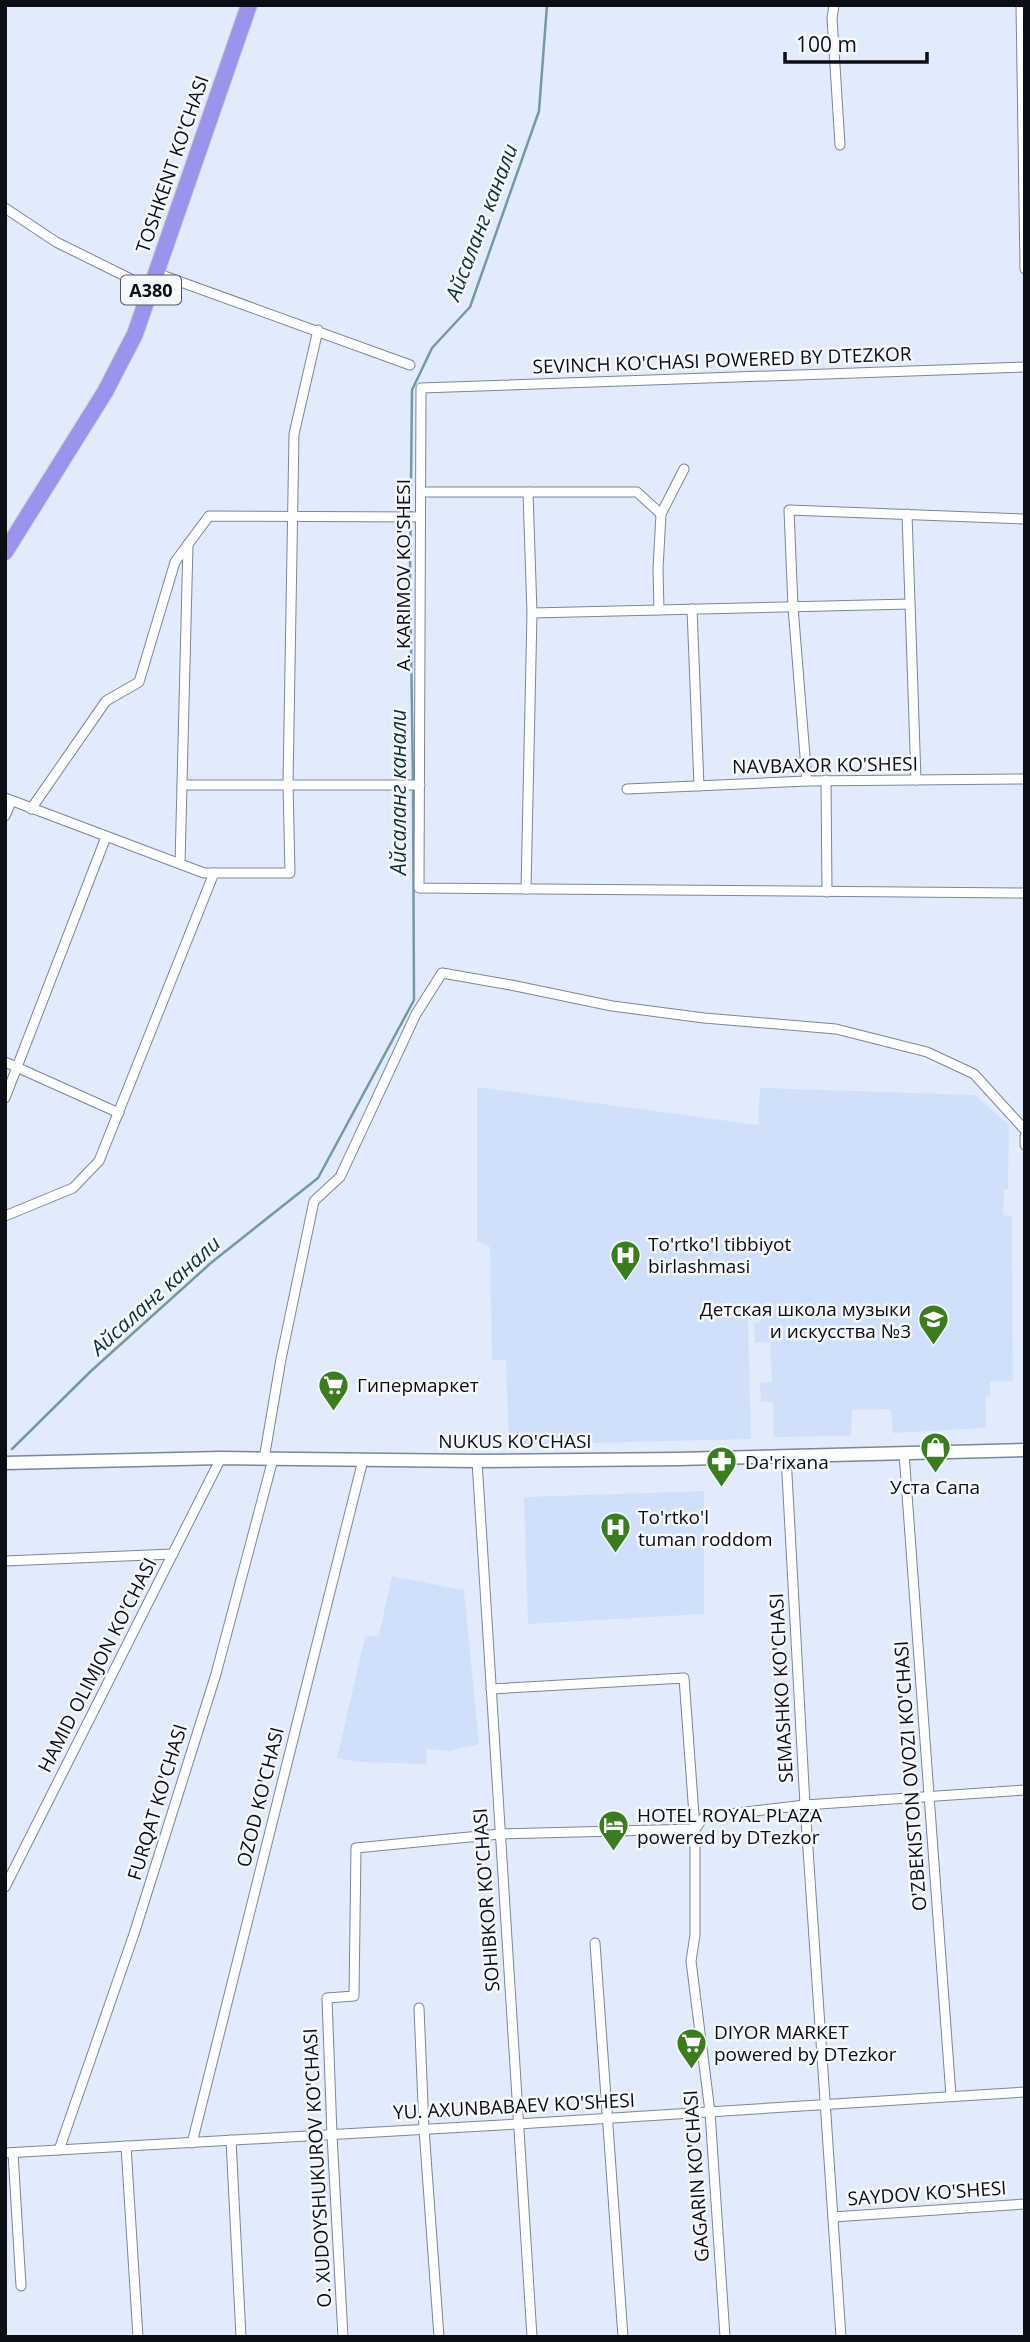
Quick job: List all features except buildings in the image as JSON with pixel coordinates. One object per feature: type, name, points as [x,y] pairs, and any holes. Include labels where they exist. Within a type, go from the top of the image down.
[{"type":"highway","name":"TOSHKENT KO'CHASI","points":[[5,552],[105,392],[135,334],[249,5]]},
{"type":"main road","name":"NUKUS KO'CHASI","points":[[5,1463],[221,1458],[477,1461],[1025,1450]]},
{"type":"street","points":[[834,5],[832,18],[840,145]]},
{"type":"street","points":[[1021,5],[1025,270]]},
{"type":"street","points":[[5,208],[56,242],[151,289]]},
{"type":"street","points":[[156,273],[410,365]]},
{"type":"street","points":[[5,816],[8,800],[204,873],[290,873],[288,784],[293,434],[318,330]]},
{"type":"street","name":"SEVINCH KO'CHASI POWERED BY DTEZKOR","points":[[421,388],[1025,367]]},
{"type":"street","name":"A. KARIMOV KO'SHESI","points":[[421,388],[419,888],[526,889]]},
{"type":"street","points":[[659,610],[661,514],[684,469]]},
{"type":"street","points":[[421,492],[637,492],[661,514]]},
{"type":"street","points":[[528,492],[532,613],[526,889],[1025,893]]},
{"type":"street","points":[[807,781],[793,607],[789,510],[1025,519]]},
{"type":"street","points":[[907,514],[916,780]]},
{"type":"street","points":[[31,809],[106,701],[139,682],[175,562],[209,516],[420,517]]},
{"type":"street","points":[[180,864],[188,544]]},
{"type":"street","points":[[532,613],[910,604]]},
{"type":"street","points":[[692,609],[699,786]]},
{"type":"street","name":"NAVBAXOR KO'SHESI","points":[[627,789],[826,780],[1025,779]]},
{"type":"street","points":[[826,780],[827,892]]},
{"type":"street","points":[[182,785],[420,785]]},
{"type":"street","points":[[5,1098],[19,1068],[106,837]]},
{"type":"street","points":[[5,1216],[73,1188],[99,1161],[214,873]]},
{"type":"street","name":"FURQAT KO'CHASI","points":[[59,2150],[134,1934],[216,1674],[269,1459],[281,1359],[314,1201],[341,1177],[416,1014],[442,973],[612,1006],[704,1018],[836,1029],[927,1052],[974,1074],[1025,1130]]},
{"type":"street","points":[[5,1062],[118,1113]]},
{"type":"street","points":[[1025,1136],[1025,1145]]},
{"type":"street","name":"O'ZBEKISTON OVOZI KO'CHASI","points":[[904,1453],[951,2096]]},
{"type":"street","name":"SEMASHKO KO'CHASI","points":[[786,1456],[841,2337]]},
{"type":"street","name":"HAMID OLIMJON KO'CHASI","points":[[5,1887],[221,1458]]},
{"type":"street","name":"OZOD KO'CHASI","points":[[192,2143],[363,1460]]},
{"type":"street","name":"SOHIBKOR KO'CHASI","points":[[477,1461],[532,2337]]},
{"type":"street","points":[[5,1561],[173,1554]]},
{"type":"street","name":"GAGARIN KO'CHASI","points":[[491,1689],[684,1678],[695,1829],[695,1935],[691,1961],[710,2112],[724,2337]]},
{"type":"street","points":[[500,1835],[695,1829],[704,1817],[806,1805],[1025,1790]]},
{"type":"street","name":"O. XUDOYSHUKUROV KO'CHASI","points":[[343,2337],[327,1998],[354,1996],[356,1848],[500,1835]]},
{"type":"street","points":[[595,1942],[623,2337]]},
{"type":"street","points":[[419,2008],[424,2129],[439,2337]]},
{"type":"street","name":"YU. AXUNBABAEV KO'SHESI","points":[[9,2153],[1025,2092]]},
{"type":"street","points":[[231,2140],[241,2337]]},
{"type":"street","points":[[126,2146],[138,2337]]},
{"type":"street","points":[[9,2153],[21,2286]]},
{"type":"street","name":"SAYDOV KO'SHESI","points":[[833,2217],[1025,2203]]},
{"type":"shaded area","points":[[477,1087],[758,1125],[760,1088],[975,1095],[1009,1125],[1008,1189],[1004,1189],[1003,1215],[1012,1216],[1013,1381],[990,1382],[990,1396],[986,1397],[986,1428],[893,1433],[891,1409],[852,1410],[851,1436],[774,1437],[773,1402],[761,1402],[760,1383],[772,1382],[770,1342],[755,1343],[754,1323],[761,1323],[760,1317],[748,1318],[751,1439],[509,1445],[506,1360],[492,1360],[490,1247],[477,1241]]},
{"type":"shaded area","name":"To'rtko'l tuman roddom","points":[[704,1491],[704,1614],[528,1624],[524,1497]]},
{"type":"shaded area","points":[[392,1576],[464,1590],[479,1744],[448,1751],[426,1749],[427,1764],[357,1762],[337,1758],[365,1637],[379,1635]]},
{"type":"waterway","name":"Айсаланг канали","points":[[413,782],[410,575],[412,390],[432,348],[470,307],[539,111],[547,5]]},
{"type":"waterway","name":"Айсаланг канали","points":[[12,1449],[91,1371],[212,1262],[318,1178],[414,1000],[413,789]]},
{"type":"place","name":"To'rtko'l tibbiyot birlashmasi","points":[[625,1282]]},
{"type":"place","name":"Детская школа музыки и искусства №3","points":[[934,1347]]},
{"type":"place","name":"Гипермаркет","points":[[334,1412]]},
{"type":"place","name":"Уста Сапа","points":[[935,1475]]},
{"type":"place","name":"Da'rixana","points":[[722,1489]]},
{"type":"place","name":"To'rtko'l tuman roddom","points":[[615,1555]]},
{"type":"place","name":"HOTEL ROYAL PLAZA powered by DTezkor","points":[[614,1853]]},
{"type":"place","name":"DIYOR MARKET powered by DTezkor","points":[[691,2070]]}]
